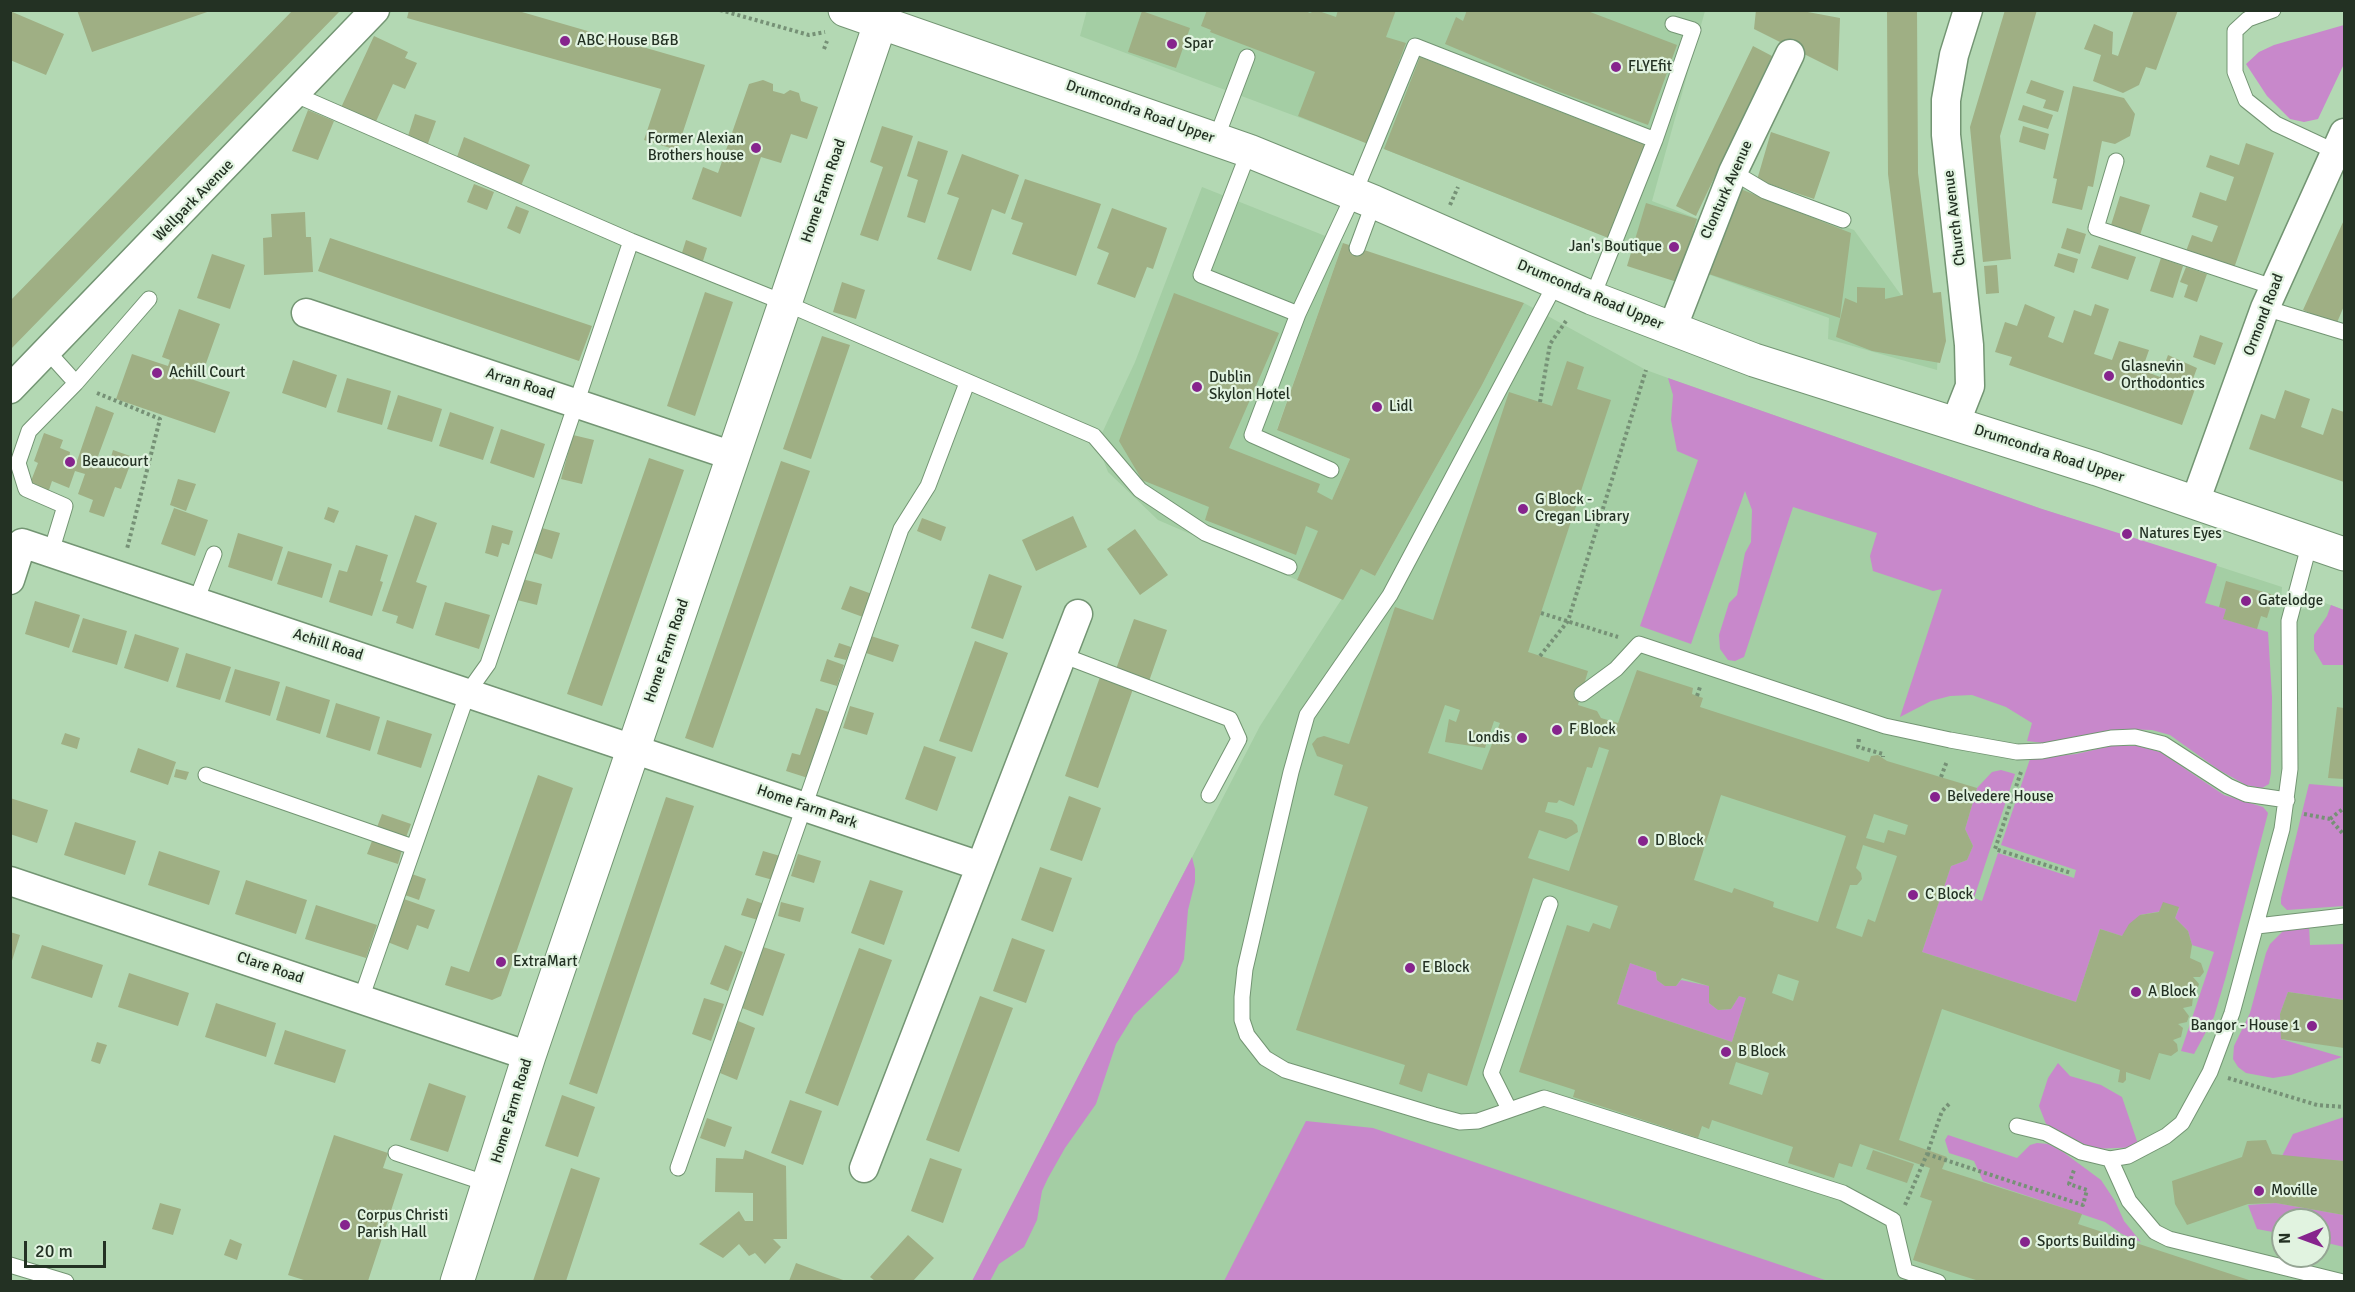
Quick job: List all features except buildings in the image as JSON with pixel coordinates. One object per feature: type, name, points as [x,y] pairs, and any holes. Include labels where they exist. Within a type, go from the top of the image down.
[{"type":"main road","name":"Drumcondra Road Upper","points":[[838,21],[881,21],[1216,139],[1364,198],[1592,298],[1672,329],[1773,366],[2195,502],[2344,554]]},
{"type":"main road","name":"Home Farm Road","points":[[457,1281],[529,1056],[881,21]]},
{"type":"street","name":"Wellpark Avenue","points":[[10,389],[296,95],[375,10]]},
{"type":"street","name":"Church Avenue","points":[[1955,424],[1970,386],[1969,345],[1946,135],[1946,100],[1954,56],[1966,11]]},
{"type":"street","name":"Clonturk Avenue","points":[[1672,329],[1733,172],[1790,54]]},
{"type":"street","name":"Ormond Road","points":[[2195,502],[2269,297],[2340,142]]},
{"type":"street","name":"Arran Road","points":[[306,313],[733,456]]},
{"type":"street","name":"Achill Road","points":[[10,580],[22,543],[634,747]]},
{"type":"street","points":[[864,1168],[1078,614]]},
{"type":"street","name":"Home Farm Park","points":[[634,747],[980,866]]},
{"type":"street","name":"Clare Road","points":[[10,881],[529,1056]]},
{"type":"lane","points":[[2273,10],[2248,19],[2235,32],[2235,72],[2246,100],[2276,124],[2340,142]]},
{"type":"lane","points":[[1592,298],[1655,140],[1693,30],[1673,24]]},
{"type":"lane","points":[[1357,248],[1364,198],[1415,46],[1655,140]]},
{"type":"lane","points":[[1216,139],[1247,57]]},
{"type":"lane","points":[[296,95],[631,241],[785,303],[1094,436],[1140,490],[1205,533],[1289,567]]},
{"type":"lane","points":[[1249,151],[1201,275],[1298,314]]},
{"type":"lane","points":[[2116,161],[2096,228],[2269,297],[2344,332]]},
{"type":"lane","points":[[1733,172],[1765,191],[1843,220]]},
{"type":"lane","points":[[1331,470],[1252,435],[1298,314],[1364,198]]},
{"type":"lane","points":[[361,999],[468,692],[488,664],[631,241]]},
{"type":"lane","points":[[1557,281],[1390,595],[1307,715],[1288,783],[1245,969],[1242,1020],[1254,1048],[1285,1070],[1460,1122],[1478,1121],[1544,1098],[1843,1193],[1893,1220],[1905,1271],[1938,1281]]},
{"type":"lane","points":[[51,552],[65,506],[26,489],[18,463],[29,431],[76,383],[149,299]]},
{"type":"lane","points":[[48,352],[76,383]]},
{"type":"lane","points":[[678,1168],[901,529],[928,486],[968,383]]},
{"type":"lane","points":[[2017,1126],[2046,1133],[2081,1152],[2110,1159],[2127,1156],[2166,1136],[2182,1123],[2210,1072],[2232,1013],[2257,926],[2287,800],[2290,769],[2289,621],[2310,542]]},
{"type":"lane","points":[[196,601],[214,554]]},
{"type":"lane","points":[[1582,694],[1616,669],[1639,644],[1885,726],[1950,740],[2028,752],[2076,747],[2111,738],[2135,737],[2163,744],[2228,786],[2246,794],[2287,800]]},
{"type":"lane","points":[[1062,655],[1230,719],[1239,739],[1209,795]]},
{"type":"lane","points":[[206,775],[413,847]]},
{"type":"lane","points":[[1509,1109],[1491,1073],[1550,904]]},
{"type":"lane","points":[[2257,926],[2344,916]]},
{"type":"lane","points":[[396,1153],[489,1184]]},
{"type":"lane","points":[[2110,1159],[2129,1201],[2155,1232],[2169,1239],[2343,1281]]},
{"type":"lane","points":[[10,1265],[66,1281]]},
{"type":"path","points":[[720,10],[809,35],[838,21]]},
{"type":"path","points":[[824,49],[827,41]]},
{"type":"path","points":[[1540,402],[1550,344],[1566,321]]},
{"type":"path","points":[[1540,656],[1568,621],[1646,370]]},
{"type":"path","points":[[76,383],[160,419],[120,576]]},
{"type":"path","points":[[1541,613],[1639,644]]},
{"type":"path","points":[[2028,752],[1995,849],[2071,873]]},
{"type":"path","points":[[2344,808],[2330,819],[2344,835]]},
{"type":"path","points":[[2210,1072],[2317,1105],[2344,1107]]},
{"type":"path","points":[[1893,1220],[1905,1205],[1942,1111],[1950,1103]]},
{"type":"path","points":[[1927,1154],[2083,1205],[2087,1190],[2069,1184]]},
{"type":"shaded area","points":[[1087,10],[1705,11],[1652,201],[1711,224],[1729,183],[1854,230],[1901,295],[1941,292],[1937,370],[1828,339],[1829,318],[1611,239],[1384,149],[1080,36]]},
{"type":"shaded area","points":[[2344,25],[2344,64],[2318,119],[2304,122],[2290,119],[2267,96],[2246,64],[2259,52],[2274,45]]},
{"type":"shaded area","points":[[1202,187],[1343,243],[1277,429],[1350,459],[1297,580],[1158,520],[1108,472],[1097,444],[1135,362]]},
{"type":"shaded area","points":[[1524,303],[1646,370],[2042,509],[2282,587],[2281,601],[2291,611],[2305,609],[2314,599],[2344,610],[2344,1281],[972,1282],[1260,726],[1361,569],[1375,576],[1482,385]]},
{"type":"shaded area","points":[[1668,378],[2042,509],[2217,564],[2205,603],[2226,609],[2224,619],[2268,632],[2272,697],[2269,784],[2262,788],[2246,785],[2219,770],[2170,735],[2152,730],[2122,729],[2075,739],[2043,743],[2027,741],[2032,723],[2006,707],[1972,695],[1950,696],[1931,701],[1900,717],[1942,589],[1933,591],[1873,571],[1870,556],[1877,533],[1793,507],[1744,657],[1735,661],[1728,660],[1720,649],[1719,635],[1729,603],[1737,595],[1745,553],[1751,542],[1752,510],[1745,491],[1691,644],[1640,626],[1698,460],[1677,451],[1671,420],[1673,395]]},
{"type":"shaded area","points":[[2331,605],[2344,610],[2344,665],[2323,665],[2314,650],[2314,635],[2327,616]]},
{"type":"shaded area","points":[[2111,746],[2137,746],[2160,752],[2224,795],[2263,807],[2268,813],[2214,1017],[2194,1054],[2181,1051],[2214,952],[2192,945],[2188,931],[2175,918],[2179,908],[2140,915],[2122,936],[2100,929],[2076,1002],[1922,952],[1951,866],[1967,860],[1973,846],[1965,829],[1977,788],[1992,772],[2001,770],[2015,774],[1974,898],[1982,901],[1998,853],[2074,878],[2076,870],[2001,845],[2030,759],[2076,754]]},
{"type":"shaded area","points":[[2309,784],[2344,787],[2344,906],[2287,910],[2281,904],[2281,898]]},
{"type":"shaded area","points":[[1192,857],[1195,882],[1188,910],[1184,959],[1178,972],[1134,1015],[1116,1044],[1096,1104],[1065,1148],[1042,1191],[1037,1220],[1024,1247],[999,1264],[990,1281],[972,1281]]},
{"type":"shaded area","points":[[2309,926],[2310,945],[2344,944],[2344,1000],[2288,992],[2280,1014],[2281,1039],[2342,1057],[2291,1075],[2273,1078],[2246,1073],[2233,1059],[2234,1046],[2250,1013],[2266,953],[2270,944],[2285,929]]},
{"type":"shaded area","points":[[1630,963],[1656,972],[1657,980],[1665,986],[1676,986],[1681,980],[1709,986],[1709,1003],[1718,1010],[1731,1009],[1739,996],[1746,998],[1732,1042],[1617,1004]]},
{"type":"shaded area","points":[[2058,1063],[2070,1076],[2101,1085],[2122,1097],[2139,1147],[2093,1149],[2046,1124],[2039,1106],[2048,1078]]},
{"type":"shaded area","points":[[2344,1117],[2344,1161],[2282,1156],[2293,1134]]},
{"type":"shaded area","points":[[1306,1121],[1373,1128],[1828,1281],[1224,1281]]},
{"type":"shaded area","points":[[1948,1135],[2017,1158],[2030,1145],[2037,1143],[2048,1144],[2063,1152],[2101,1180],[2115,1201],[2124,1221],[2141,1242],[2122,1234],[2105,1222],[1983,1181],[1974,1161],[1949,1153],[1945,1140]]},
{"type":"shaded area","points":[[2276,1203],[2304,1208],[2271,1208],[2271,1232],[2257,1229],[2248,1205]]},
{"type":"shaded area","points":[[2331,1213],[2344,1215],[2344,1247],[2331,1244]]},
{"type":"place","name":"ABC House B&B","points":[[565,41]]},
{"type":"place","name":"Spar","points":[[1172,44]]},
{"type":"place","name":"FLYEfit","points":[[1616,67]]},
{"type":"place","name":"Former Alexian Brothers house","points":[[756,148]]},
{"type":"place","name":"Jan's Boutique","points":[[1674,247]]},
{"type":"place","name":"Achill Court","points":[[157,373]]},
{"type":"place","name":"Glasnevin Orthodontics","points":[[2109,376]]},
{"type":"place","name":"Dublin Skylon Hotel","points":[[1197,387]]},
{"type":"place","name":"Lidl","points":[[1377,407]]},
{"type":"place","name":"Beaucourt","points":[[70,462]]},
{"type":"place","name":"G Block - Cregan Library","points":[[1523,509]]},
{"type":"place","name":"Natures Eyes","points":[[2127,534]]},
{"type":"place","name":"Gatelodge","points":[[2246,601]]},
{"type":"place","name":"F Block","points":[[1557,730]]},
{"type":"place","name":"Londis","points":[[1522,738]]},
{"type":"place","name":"Belvedere House","points":[[1935,797]]},
{"type":"place","name":"D Block","points":[[1643,841]]},
{"type":"place","name":"C Block","points":[[1913,895]]},
{"type":"place","name":"ExtraMart","points":[[501,962]]},
{"type":"place","name":"E Block","points":[[1410,968]]},
{"type":"place","name":"A Block","points":[[2136,992]]},
{"type":"place","name":"Bangor - House 1","points":[[2312,1026]]},
{"type":"place","name":"B Block","points":[[1726,1052]]},
{"type":"place","name":"Moville","points":[[2259,1191]]},
{"type":"place","name":"Corpus Christi Parish Hall","points":[[345,1225]]},
{"type":"place","name":"Sports Building","points":[[2025,1242]]}]
